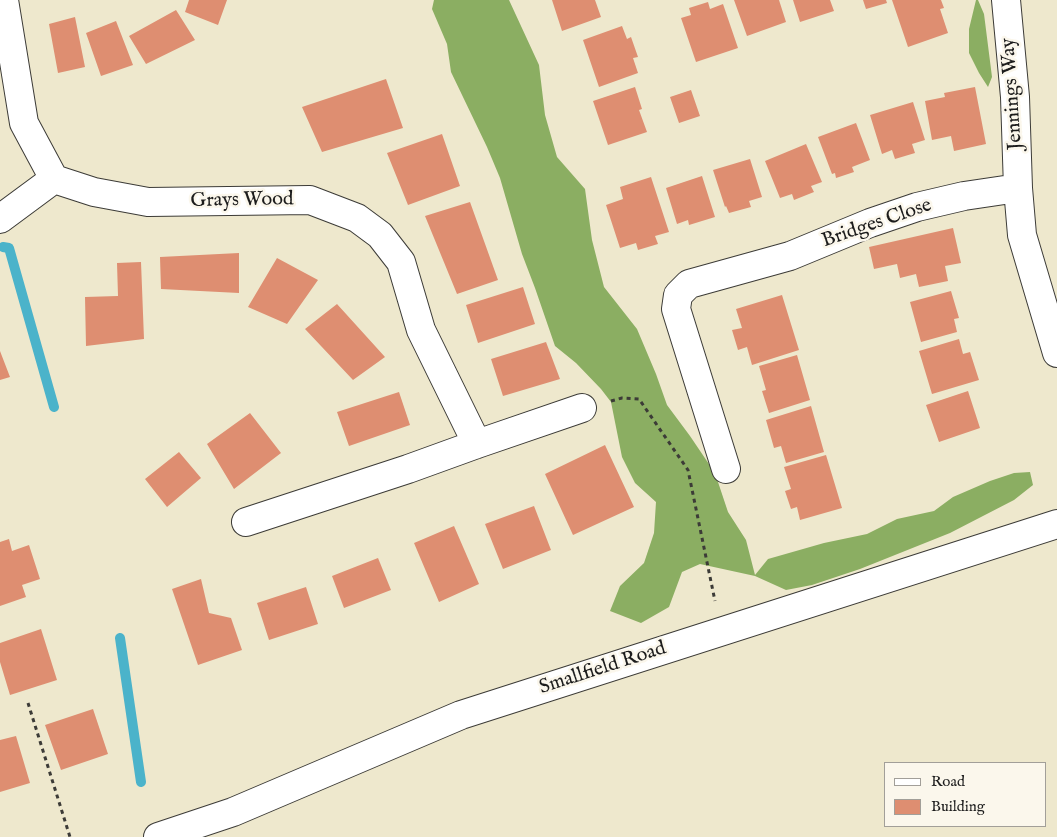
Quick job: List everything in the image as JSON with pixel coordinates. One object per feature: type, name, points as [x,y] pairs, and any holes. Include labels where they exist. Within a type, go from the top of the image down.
[{"type":"street","points":[[0,219],[54,179],[24,123],[4,0]]},
{"type":"street","name":"Jennings Way","points":[[1006,0],[1016,97],[1018,188]]},
{"type":"street","name":"Grays Wood","points":[[54,179],[94,192],[148,202],[310,200],[357,218],[380,235],[401,262],[421,330],[477,444]]},
{"type":"street","points":[[1018,188],[1022,234],[1057,353]]},
{"type":"street","name":"Bridges Close","points":[[726,469],[676,309],[678,295],[689,284],[790,256],[917,206],[964,196],[1018,188]]},
{"type":"street","points":[[246,522],[408,470],[582,408]]},
{"type":"street","name":"Smallfield Road","points":[[158,837],[233,812],[461,715],[1057,524]]},
{"type":"path","points":[[582,408],[622,398],[639,399],[688,470],[721,631]]},
{"type":"path","points":[[28,703],[70,837]]},
{"type":"green space","points":[[434,0],[509,0],[539,65],[545,115],[557,157],[585,189],[592,240],[604,287],[637,329],[667,405],[715,473],[728,512],[746,540],[755,575],[768,559],[824,543],[867,534],[897,519],[934,511],[953,497],[1014,473],[1030,472],[1033,485],[1014,500],[950,533],[860,569],[812,585],[786,590],[755,576],[700,564],[682,572],[669,607],[641,623],[610,611],[620,586],[644,563],[654,533],[656,502],[635,483],[622,457],[611,402],[576,363],[555,346],[522,254],[500,178],[451,72],[447,44],[432,9]]},
{"type":"green space","points":[[976,0],[978,0],[984,14],[992,77],[988,87],[969,53],[969,29]]},
{"type":"building","points":[[189,0],[227,0],[218,25],[185,12]]},
{"type":"building","points":[[552,0],[595,0],[601,17],[562,31]]},
{"type":"building","points":[[734,0],[779,0],[786,22],[747,36]]},
{"type":"building","points":[[793,0],[830,0],[834,11],[800,22]]},
{"type":"building","points":[[863,0],[886,0],[887,3],[866,9]]},
{"type":"building","points":[[892,0],[941,0],[944,8],[940,9],[948,33],[908,47]]},
{"type":"building","points":[[708,2],[710,9],[723,4],[738,48],[696,62],[681,18],[691,15],[689,8]]},
{"type":"building","points":[[176,10],[195,40],[146,64],[129,36]]},
{"type":"building","points":[[75,17],[85,67],[58,73],[49,24]]},
{"type":"building","points":[[116,21],[133,65],[101,76],[86,33]]},
{"type":"building","points":[[622,26],[627,39],[631,37],[638,57],[633,58],[638,73],[599,87],[583,40]]},
{"type":"building","points":[[386,79],[403,128],[322,152],[302,107]]},
{"type":"building","points":[[635,87],[642,109],[639,110],[647,132],[608,145],[593,101]]},
{"type":"building","points":[[975,87],[986,144],[954,151],[951,136],[932,140],[925,101],[945,97],[944,93]]},
{"type":"building","points":[[691,90],[700,116],[679,123],[670,97]]},
{"type":"building","points":[[913,102],[925,140],[912,144],[915,153],[895,159],[892,150],[882,154],[870,115]]},
{"type":"building","points":[[856,123],[870,160],[852,167],[854,172],[836,178],[835,173],[832,174],[818,137]]},
{"type":"building","points":[[442,134],[460,186],[408,205],[387,153]]},
{"type":"building","points":[[806,144],[822,182],[811,186],[814,192],[794,200],[792,194],[780,198],[765,161]]},
{"type":"building","points":[[750,159],[762,197],[749,201],[751,207],[729,213],[725,207],[713,170]]},
{"type":"building","points":[[702,176],[715,217],[689,225],[688,220],[677,224],[666,188]]},
{"type":"building","points":[[651,177],[669,232],[655,236],[658,244],[638,250],[636,243],[620,248],[606,205],[623,199],[620,187]]},
{"type":"building","points":[[470,202],[498,280],[457,294],[425,216]]},
{"type":"building","points":[[953,228],[961,263],[945,266],[948,281],[919,287],[916,274],[900,278],[897,264],[874,269],[869,247]]},
{"type":"building","points":[[239,253],[239,293],[161,289],[160,257]]},
{"type":"building","points":[[277,258],[318,280],[287,324],[248,307]]},
{"type":"building","points":[[141,262],[144,339],[86,346],[85,297],[118,296],[117,263]]},
{"type":"building","points":[[523,287],[535,324],[478,343],[466,305]]},
{"type":"building","points":[[951,291],[959,318],[954,319],[957,332],[921,342],[910,302]]},
{"type":"building","points":[[782,295],[799,350],[752,365],[747,347],[738,350],[732,330],[742,328],[736,309]]},
{"type":"building","points":[[337,304],[385,357],[353,380],[305,329]]},
{"type":"building","points":[[959,339],[963,354],[970,352],[979,380],[932,394],[919,351]]},
{"type":"building","points":[[546,342],[560,379],[503,396],[491,359]]},
{"type":"building","points":[[0,351],[10,377],[0,380]]},
{"type":"building","points":[[797,355],[810,400],[769,413],[762,391],[766,390],[759,366]]},
{"type":"building","points":[[968,391],[980,428],[939,442],[926,405]]},
{"type":"building","points":[[399,392],[410,425],[349,446],[337,412]]},
{"type":"building","points":[[811,406],[824,452],[786,463],[781,446],[774,448],[766,420]]},
{"type":"building","points":[[250,413],[281,453],[234,489],[207,444]]},
{"type":"building","points":[[605,445],[634,507],[573,535],[545,474]]},
{"type":"building","points":[[179,452],[201,478],[167,507],[145,479]]},
{"type":"building","points":[[826,455],[842,508],[800,520],[797,507],[791,509],[785,491],[791,489],[784,467]]},
{"type":"building","points":[[534,506],[551,550],[503,569],[485,524]]},
{"type":"building","points":[[454,526],[479,584],[439,602],[414,543]]},
{"type":"building","points":[[9,539],[12,551],[29,545],[40,579],[22,585],[26,597],[0,606],[0,542]]},
{"type":"building","points":[[378,558],[391,590],[344,608],[332,576]]},
{"type":"building","points":[[201,579],[209,613],[231,618],[242,650],[198,665],[172,589]]},
{"type":"building","points":[[306,587],[318,624],[269,640],[257,603]]},
{"type":"building","points":[[41,629],[57,680],[10,695],[0,662],[0,643]]},
{"type":"building","points":[[93,709],[108,754],[61,770],[45,725]]},
{"type":"building","points":[[16,736],[30,783],[0,792],[0,740]]},
{"type":"waterway","points":[[3,247],[9,248],[54,407]]},
{"type":"waterway","points":[[120,638],[141,782]]}]
